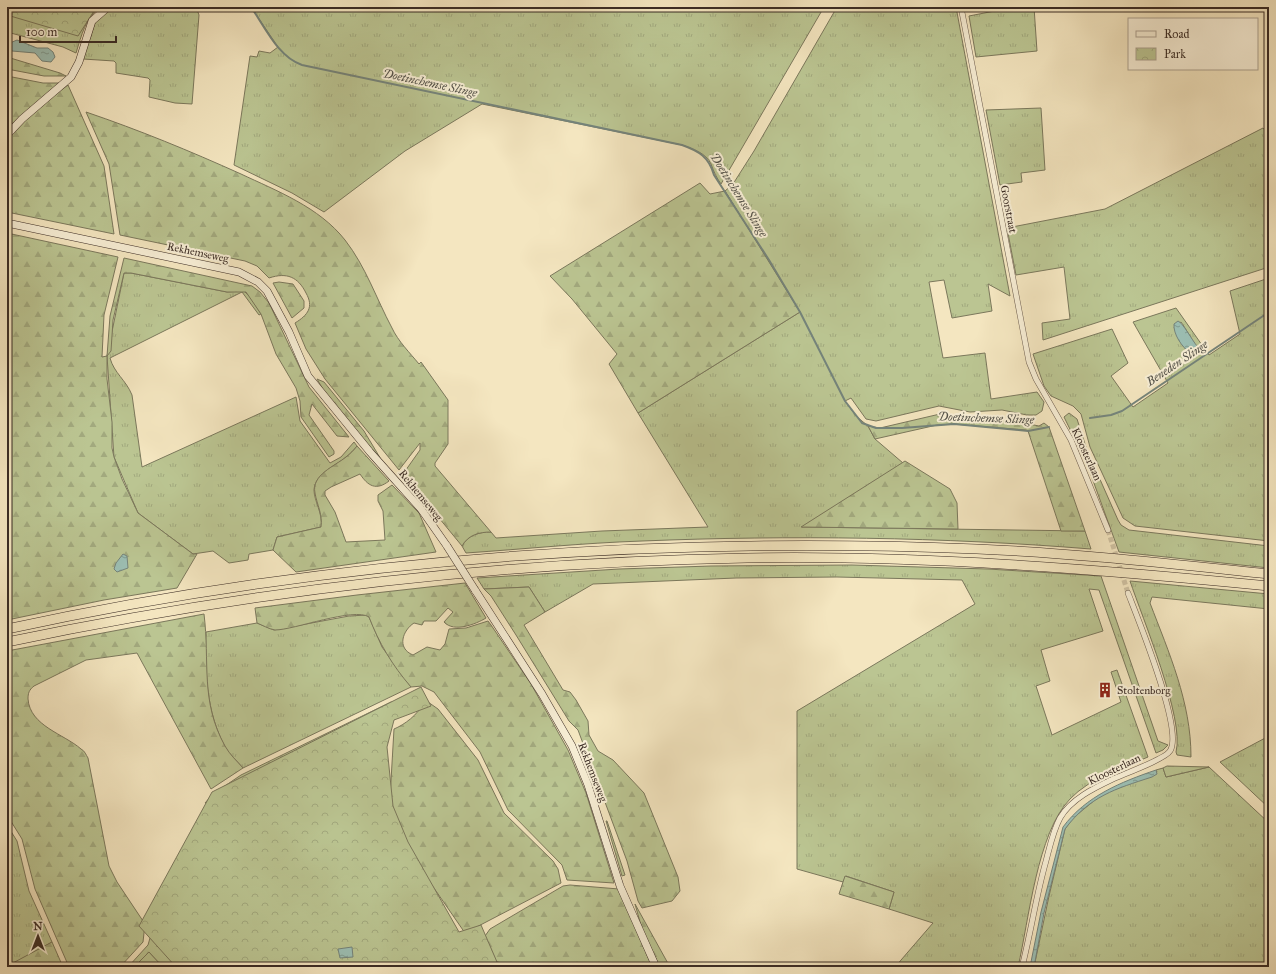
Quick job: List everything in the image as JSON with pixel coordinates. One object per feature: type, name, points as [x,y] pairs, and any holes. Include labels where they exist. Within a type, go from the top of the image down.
[{"type":"highway","points":[[7,630],[158,600],[348,573],[488,559],[648,549],[759,546],[978,550],[1105,558],[1269,574]]},
{"type":"highway","points":[[7,642],[160,613],[347,585],[483,572],[646,562],[754,558],[854,558],[978,562],[1124,572],[1269,586]]},
{"type":"street","points":[[7,135],[22,119],[71,77],[79,62],[92,21],[108,7]]},
{"type":"street","name":"Goorstraat","points":[[961,7],[1029,362],[1036,379],[1055,409]]},
{"type":"street","name":"Rekhemseweg","points":[[7,223],[239,272],[258,282],[267,291],[279,311],[308,376],[370,452],[421,509],[447,546],[542,694],[572,746],[588,785],[620,886],[656,967]]},
{"type":"street","name":"Kloosterlaan","points":[[1055,409],[1084,467],[1108,530]]},
{"type":"street","name":"Kloosterlaan","points":[[1022,967],[1035,900],[1052,837],[1061,817],[1074,802],[1092,789],[1164,756],[1173,746],[1174,736],[1168,708],[1128,593]]},
{"type":"green space","points":[[7,7],[100,7],[87,22],[76,53],[63,47],[7,32]]},
{"type":"green space","points":[[7,7],[99,7],[94,11],[78,36],[7,15]]},
{"type":"green space","points":[[111,7],[196,7],[199,15],[192,104],[175,103],[149,97],[150,80],[148,78],[116,73],[116,63],[114,61],[83,59],[96,20]]},
{"type":"green space","points":[[251,7],[824,7],[721,184],[706,157],[699,152],[682,145],[482,104],[405,151],[324,212],[292,193],[234,165],[250,56],[257,57],[259,51],[270,53],[278,47]]},
{"type":"green space","points":[[837,7],[956,7],[1010,296],[988,284],[992,311],[952,318],[944,280],[929,282],[943,358],[985,353],[991,399],[1037,392],[1044,402],[1042,411],[1036,415],[1027,415],[1002,410],[970,412],[939,406],[876,421],[866,419],[851,398],[845,401],[856,416],[868,426],[875,439],[903,463],[802,527],[1085,531],[1091,549],[979,542],[866,538],[754,538],[620,542],[466,553],[462,546],[467,539],[474,535],[487,532],[491,532],[496,538],[602,531],[708,527],[638,413],[800,312],[725,191],[733,184],[754,151]]},
{"type":"green space","points":[[1015,7],[1034,7],[1037,51],[976,57],[969,16]]},
{"type":"green space","points":[[7,57],[66,76],[44,76],[7,69]]},
{"type":"green space","points":[[7,76],[43,83],[61,83],[7,128]]},
{"type":"green space","points":[[68,85],[104,166],[114,234],[7,212],[7,138],[37,108]]},
{"type":"green space","points":[[1041,108],[1045,170],[1021,173],[1022,182],[1000,185],[986,110]]},
{"type":"green space","points":[[86,112],[164,141],[222,165],[297,201],[323,218],[335,228],[359,261],[397,338],[419,364],[421,362],[448,400],[448,444],[435,463],[435,466],[491,532],[474,535],[467,539],[462,546],[403,474],[420,450],[420,443],[399,470],[325,379],[306,349],[295,323],[306,314],[309,307],[306,293],[296,280],[287,276],[275,276],[269,278],[257,266],[245,261],[120,235],[109,164]]},
{"type":"green space","points":[[1263,128],[1269,135],[1269,267],[1043,340],[1042,323],[1070,319],[1064,267],[1016,275],[1007,228],[1105,209]]},
{"type":"green space","points":[[700,183],[710,194],[725,191],[800,312],[638,413],[609,364],[617,354],[572,299],[550,276]]},
{"type":"green space","points":[[7,233],[118,257],[104,315],[102,357],[107,356],[107,379],[112,422],[112,448],[122,479],[138,513],[193,554],[197,554],[177,588],[104,600],[7,620]]},
{"type":"green space","points":[[124,258],[252,286],[260,292],[269,303],[309,387],[349,437],[337,436],[312,404],[309,415],[334,451],[334,454],[329,457],[301,417],[300,401],[296,388],[276,354],[261,314],[246,292],[227,292],[131,273],[124,273],[113,320],[111,351],[107,356],[110,316]]},
{"type":"green space","points":[[124,273],[131,273],[227,292],[244,291],[251,298],[261,314],[259,315],[242,292],[110,358],[114,368],[127,385],[132,395],[142,467],[296,397],[300,421],[330,463],[341,457],[354,442],[357,446],[342,460],[322,474],[315,484],[314,494],[321,517],[321,527],[277,537],[273,550],[249,554],[248,560],[229,563],[213,551],[193,554],[138,513],[114,457],[107,356]]},
{"type":"green space","points":[[1269,278],[1269,541],[1135,526],[1123,518],[1090,447],[1081,414],[1073,406],[1051,396],[1044,386],[1033,354],[1112,329],[1128,363],[1111,376],[1133,407],[1168,383],[1133,322],[1176,308],[1209,355],[1240,334],[1230,291]],"holes":[[[1181,322],[1193,341],[1197,351],[1186,350],[1174,327]]]},
{"type":"green space","points":[[279,282],[293,284],[304,301],[304,308],[292,318],[273,283]]},
{"type":"green space","points":[[317,379],[324,382],[364,431],[382,461],[328,398]]},
{"type":"green space","points":[[1069,413],[1077,419],[1087,450],[1121,525],[1129,530],[1269,546],[1269,568],[1119,552],[1087,464],[1064,417]]},
{"type":"green space","points":[[940,414],[968,419],[998,418],[1039,426],[1044,423],[1049,427],[1085,531],[1061,531],[1028,431],[1026,430],[954,424],[937,425],[875,439],[868,426],[880,428]]},
{"type":"green space","points":[[357,446],[389,481],[380,486],[373,486],[366,482],[360,474],[325,491],[325,495],[335,512],[346,542],[385,540],[383,511],[378,501],[378,495],[392,485],[419,513],[436,552],[296,572],[273,550],[277,537],[321,527],[321,514],[315,493],[317,481],[320,476],[347,456]]},
{"type":"green space","points":[[905,461],[950,489],[957,503],[958,529],[801,527]]},
{"type":"green space","points":[[852,565],[988,569],[1101,576],[1158,741],[1168,745],[1163,750],[1156,753],[1099,590],[1089,589],[1103,631],[1041,650],[1050,681],[1036,686],[1052,735],[1121,702],[1111,672],[1117,670],[1148,757],[1107,774],[1087,785],[1070,799],[1059,814],[1042,855],[1018,967],[895,967],[933,923],[889,909],[894,892],[846,876],[843,882],[797,869],[797,711],[975,604],[962,580],[837,577],[736,578],[593,584],[545,612],[529,587],[484,589],[477,578],[619,569],[711,566]]},
{"type":"green space","points":[[1130,581],[1269,594],[1269,609],[1152,597],[1150,603],[1178,678],[1183,697],[1190,737],[1191,757],[1177,755],[1177,737],[1169,693]]},
{"type":"green space","points":[[465,583],[486,618],[471,625],[453,627],[444,622],[453,612],[448,608],[436,621],[424,621],[422,625],[414,623],[410,626],[404,634],[404,648],[413,655],[427,647],[440,650],[445,644],[449,629],[466,628],[488,621],[531,684],[568,750],[586,793],[614,883],[567,880],[562,865],[508,810],[480,752],[434,692],[422,686],[411,687],[398,670],[377,636],[369,617],[351,615],[275,630],[257,623],[255,608]]},
{"type":"green space","points":[[529,587],[545,612],[524,625],[563,690],[570,692],[576,700],[588,721],[589,735],[598,751],[613,760],[644,793],[678,877],[680,891],[672,901],[642,908],[638,901],[627,861],[578,730],[569,721],[491,596],[484,589]]},
{"type":"green space","points":[[204,614],[207,681],[212,713],[217,729],[225,746],[243,768],[211,789],[137,653],[86,660],[34,686],[29,692],[28,699],[30,708],[41,723],[74,744],[84,752],[88,758],[109,866],[117,882],[145,924],[143,942],[120,967],[69,967],[35,889],[22,839],[7,815],[7,651]]},
{"type":"green space","points":[[367,615],[382,647],[411,687],[243,768],[225,747],[210,705],[206,662],[206,632],[257,623],[274,630],[349,616]]},
{"type":"green space","points":[[421,687],[431,706],[394,720],[387,747],[393,806],[408,842],[459,932],[481,925],[497,962],[526,967],[176,967],[139,926],[212,792]]},
{"type":"green space","points":[[391,702],[428,702],[438,709],[478,760],[504,813],[553,861],[558,869],[561,883],[465,933],[407,849],[390,798],[394,729],[411,719],[418,712],[422,704],[228,812],[205,803],[213,794],[241,775]]},
{"type":"green space","points":[[1269,736],[1269,808],[1220,762]]},
{"type":"green space","points":[[1167,766],[1209,767],[1166,777],[1163,768]]},
{"type":"green space","points":[[1209,767],[1269,823],[1269,967],[1034,967],[1065,829],[1073,818],[1101,795],[1157,772],[1156,770],[1163,768],[1166,777]]},
{"type":"green space","points":[[606,821],[625,875],[622,876]]},
{"type":"green space","points":[[7,825],[17,841],[29,891],[52,942],[7,967]]},
{"type":"green space","points":[[845,876],[894,892],[889,909],[839,894]]},
{"type":"green space","points":[[570,885],[619,889],[652,967],[507,967],[497,963],[485,936],[490,929],[563,886]]},
{"type":"green space","points":[[635,904],[670,967],[660,967],[642,929]]},
{"type":"green space","points":[[150,938],[179,967],[163,967],[149,952],[134,967],[128,967],[148,945]]},
{"type":"green space","points":[[52,942],[63,967],[7,967],[11,964]]},
{"type":"green space","points":[[149,952],[163,967],[134,967]]},
{"type":"water","points":[[17,40],[37,48],[48,48],[53,52],[55,57],[51,62],[42,61],[35,53],[12,51],[9,47],[10,43]]},
{"type":"water","points":[[1178,321],[1185,328],[1197,346],[1198,348],[1195,352],[1190,353],[1179,340],[1174,328],[1174,324]]},
{"type":"water","points":[[123,554],[127,556],[128,568],[117,572],[114,569],[116,563]]},
{"type":"water","points":[[1156,770],[1157,774],[1152,777],[1115,790],[1094,801],[1074,818],[1065,829],[1044,913],[1034,967],[1030,967],[1041,912],[1063,827],[1082,807],[1105,791]]},
{"type":"water","points":[[352,947],[353,957],[340,958],[338,949]]},
{"type":"waterway","name":"Doetinchemse Slinge","points":[[251,7],[279,48],[293,61],[302,65],[682,145],[698,152],[706,159],[714,175],[769,260],[800,312],[845,401],[862,423],[876,428],[902,428],[954,424],[1028,431],[1049,427]]},
{"type":"waterway","name":"Beneden Slinge","points":[[1090,418],[1111,415],[1122,411],[1269,312]]},
{"type":"tunnel","points":[[1108,530],[1128,593]]},
{"type":"place","name":"Stoltenborg","points":[[1105,690]]}]
